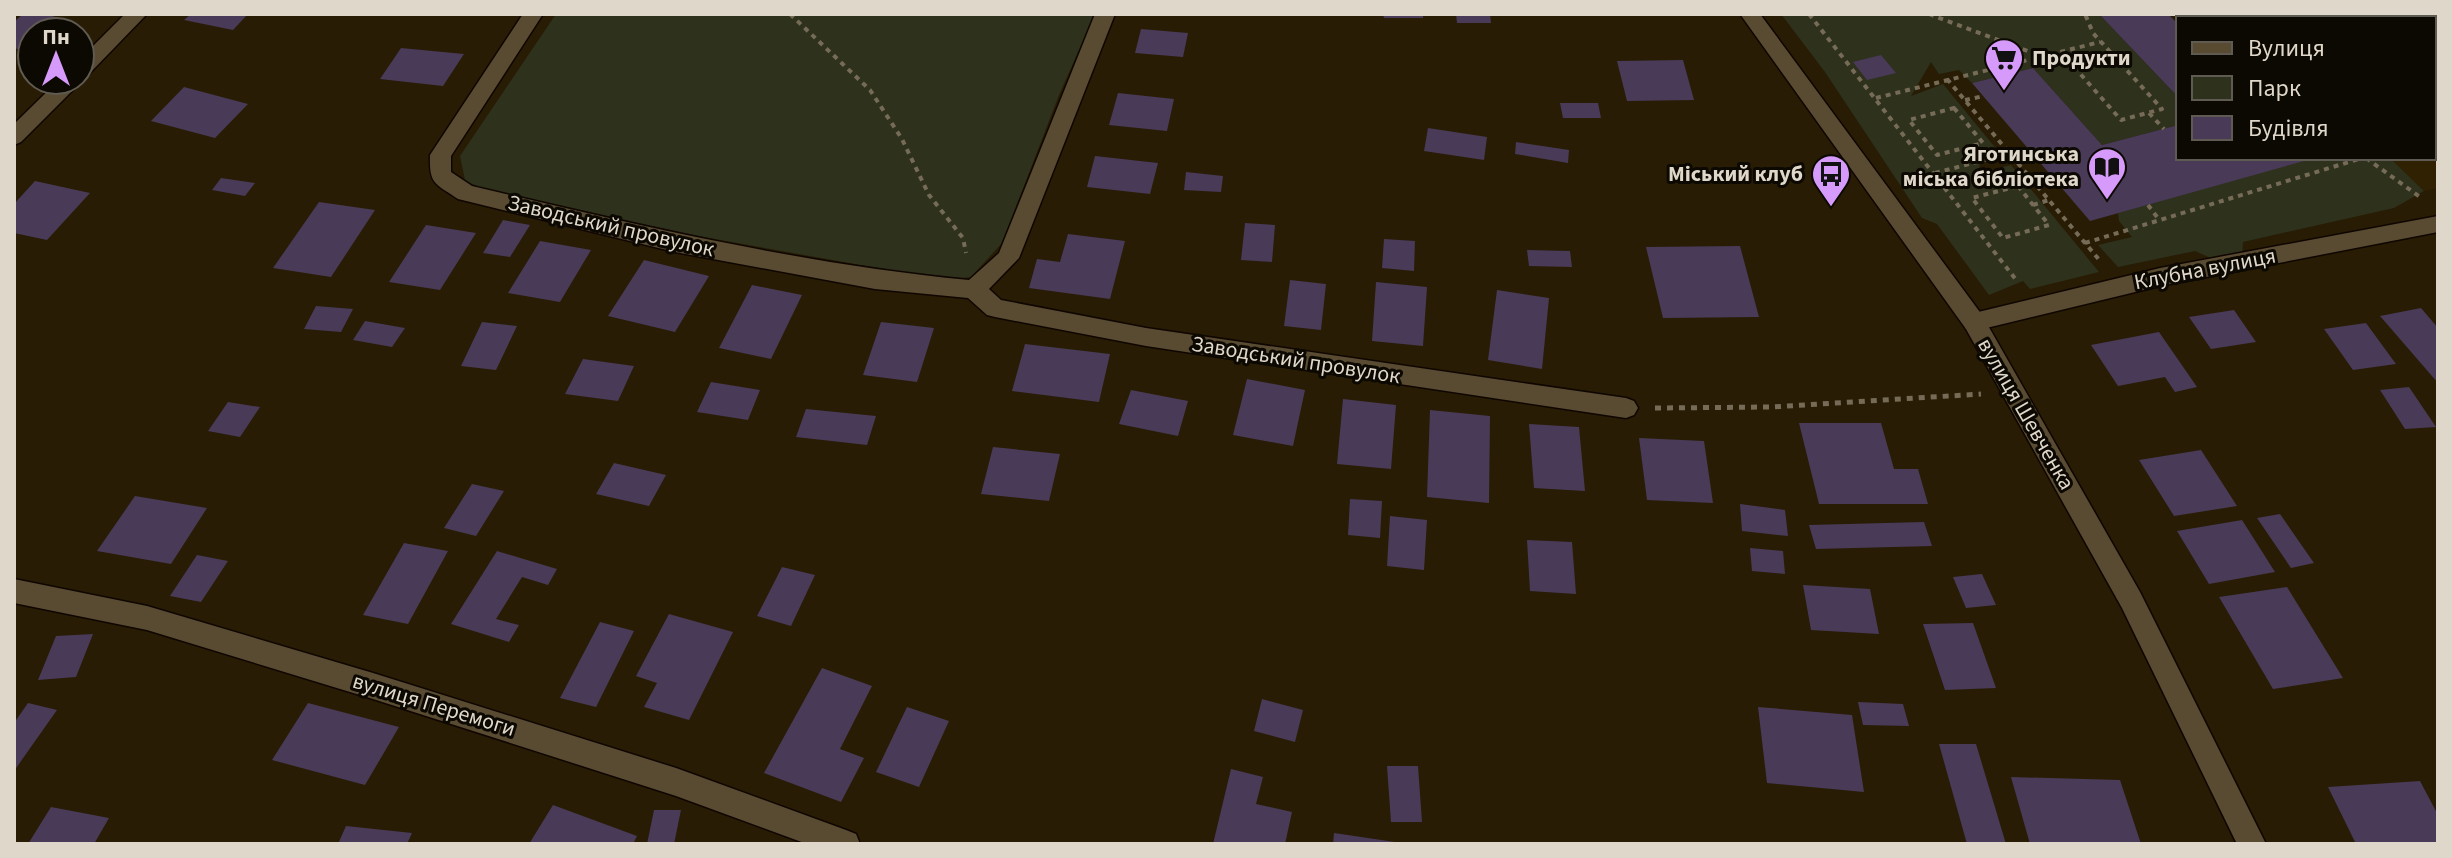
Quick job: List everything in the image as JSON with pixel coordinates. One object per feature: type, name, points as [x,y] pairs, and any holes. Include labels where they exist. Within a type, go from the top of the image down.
[{"type":"street","points":[[96,55],[137,14]]},
{"type":"street","name":"Заводський провулок","points":[[533,14],[441,155],[440,176],[466,193],[675,243],[875,280],[974,289],[995,308],[1146,337],[1626,408]]},
{"type":"street","points":[[974,289],[1008,258],[1105,14]]},
{"type":"street","name":"вулиця Шевченка","points":[[1750,14],[1974,322],[2131,600],[2252,844]]},
{"type":"street","points":[[14,137],[55,96]]},
{"type":"street","name":"Клубна вулиця","points":[[1974,322],[2160,277],[2438,224]]},
{"type":"street","name":"вулиця Перемоги","points":[[14,591],[147,618],[373,686],[676,782],[846,844]]},
{"type":"path","points":[[790,14],[870,90],[902,139],[929,195],[963,238],[974,289]]},
{"type":"path","points":[[1809,14],[1935,173],[2036,308]]},
{"type":"path","points":[[1929,14],[2042,56]]},
{"type":"path","points":[[2061,52],[2121,120],[2162,109],[2093,33],[2085,14]]},
{"type":"path","points":[[1876,98],[2101,42]]},
{"type":"path","points":[[1947,79],[2103,264]]},
{"type":"path","points":[[1964,100],[1984,96]]},
{"type":"path","points":[[1954,108],[1968,124],[1983,143],[1937,155],[1909,120],[1954,108]]},
{"type":"path","points":[[2149,113],[2164,129]]},
{"type":"path","points":[[1968,124],[1981,120]]},
{"type":"path","points":[[1935,173],[2027,149]]},
{"type":"path","points":[[2085,243],[2358,160]]},
{"type":"path","points":[[2367,160],[2422,199]]},
{"type":"path","points":[[2018,186],[2033,205],[2049,225],[2003,238],[1972,198],[2018,186]]},
{"type":"path","points":[[2033,205],[2049,200]]},
{"type":"path","points":[[2148,205],[2160,221]]},
{"type":"path","points":[[1626,408],[1850,404],[2015,391]]},
{"type":"shaded area","points":[[2438,14],[2438,188],[2424,191],[2392,160],[2436,160],[2436,16],[2246,15]]},
{"type":"green space","points":[[556,14],[1095,14],[1059,95],[1002,243],[971,277],[944,280],[687,234],[479,188],[465,180],[460,156]]},
{"type":"green space","points":[[1781,14],[2099,14],[2176,95],[2176,126],[2102,145],[2033,68],[1972,83],[1959,70],[1939,74],[1931,62],[1911,96],[1943,84],[1998,151],[1983,152],[1978,173],[2011,165],[2099,272],[2030,289],[2023,281],[1989,295],[1937,224],[1922,218],[1825,72]]},
{"type":"green space","points":[[2303,160],[2392,160],[2424,191],[2394,208],[2243,242],[2242,256],[2215,260],[2195,251],[2118,267],[2098,245],[2132,237],[2119,221],[2118,213]]},
{"type":"building","points":[[45,14],[52,16],[21,16]]},
{"type":"building","points":[[191,14],[248,14],[233,30],[184,20]]},
{"type":"building","points":[[1383,14],[1423,14],[1423,18],[1384,18]]},
{"type":"building","points":[[1456,14],[1490,14],[1491,23],[1457,23]]},
{"type":"building","points":[[2099,14],[2168,14],[2176,22],[2176,95]]},
{"type":"building","points":[[16,20],[16,49],[14,48]]},
{"type":"building","points":[[1141,29],[1188,33],[1183,57],[1135,53]]},
{"type":"building","points":[[401,48],[464,54],[443,86],[380,79]]},
{"type":"building","points":[[1881,55],[1896,73],[1867,80],[1853,62]]},
{"type":"building","points":[[1683,60],[1694,100],[1627,101],[1617,61]]},
{"type":"building","points":[[2438,63],[2438,139],[2436,137]]},
{"type":"building","points":[[2033,68],[2102,145],[2176,126],[2176,160],[2307,160],[2090,221],[1972,83]]},
{"type":"building","points":[[184,87],[248,104],[215,138],[151,121]]},
{"type":"building","points":[[1118,93],[1174,99],[1167,131],[1109,125]]},
{"type":"building","points":[[1560,103],[1598,103],[1601,118],[1563,118]]},
{"type":"building","points":[[1428,128],[1487,137],[1484,160],[1424,151]]},
{"type":"building","points":[[1516,142],[1569,150],[1568,163],[1515,154]]},
{"type":"building","points":[[1095,156],[1158,163],[1150,194],[1087,187]]},
{"type":"building","points":[[1186,172],[1223,176],[1221,192],[1184,190]]},
{"type":"building","points":[[221,178],[255,183],[245,196],[212,190]]},
{"type":"building","points":[[35,181],[90,193],[47,240],[14,233],[14,204]]},
{"type":"building","points":[[319,202],[375,210],[331,277],[273,268]]},
{"type":"building","points":[[503,220],[530,225],[510,257],[483,253]]},
{"type":"building","points":[[1245,223],[1275,225],[1272,262],[1241,260]]},
{"type":"building","points":[[426,225],[476,233],[440,290],[389,282]]},
{"type":"building","points":[[1068,234],[1125,241],[1110,299],[1029,288],[1037,259],[1060,262]]},
{"type":"building","points":[[1384,239],[1415,241],[1414,271],[1382,268]]},
{"type":"building","points":[[540,241],[591,250],[560,302],[508,293]]},
{"type":"building","points":[[1740,246],[1759,317],[1663,318],[1646,247]]},
{"type":"building","points":[[1527,250],[1570,251],[1572,267],[1529,266]]},
{"type":"building","points":[[644,260],[709,276],[675,332],[608,316]]},
{"type":"building","points":[[1290,280],[1326,284],[1321,330],[1284,326]]},
{"type":"building","points":[[1376,282],[1427,287],[1423,346],[1372,341]]},
{"type":"building","points":[[752,285],[802,295],[771,359],[719,348]]},
{"type":"building","points":[[1497,290],[1549,298],[1542,369],[1488,360]]},
{"type":"building","points":[[316,306],[353,309],[341,332],[304,329]]},
{"type":"building","points":[[2421,308],[2438,328],[2438,383],[2380,316]]},
{"type":"building","points":[[2234,310],[2256,342],[2211,349],[2189,317]]},
{"type":"building","points":[[365,321],[405,328],[392,347],[353,340]]},
{"type":"building","points":[[482,322],[517,326],[496,370],[461,366]]},
{"type":"building","points":[[881,322],[934,328],[917,382],[863,375]]},
{"type":"building","points":[[2366,323],[2396,364],[2353,370],[2324,329]]},
{"type":"building","points":[[2159,332],[2197,387],[2175,392],[2165,377],[2118,386],[2091,345]]},
{"type":"building","points":[[1025,344],[1110,354],[1099,402],[1012,391]]},
{"type":"building","points":[[583,359],[634,366],[618,401],[565,394]]},
{"type":"building","points":[[1247,379],[1305,390],[1293,446],[1233,435]]},
{"type":"building","points":[[711,382],[760,390],[748,420],[697,412]]},
{"type":"building","points":[[2409,387],[2436,427],[2405,429],[2380,390]]},
{"type":"building","points":[[1131,390],[1188,401],[1178,436],[1119,424]]},
{"type":"building","points":[[1343,399],[1396,405],[1391,469],[1337,464]]},
{"type":"building","points":[[228,402],[260,407],[240,437],[208,431]]},
{"type":"building","points":[[806,409],[876,416],[867,445],[796,437]]},
{"type":"building","points":[[1430,410],[1490,416],[1489,503],[1427,497]]},
{"type":"building","points":[[1799,423],[1881,423],[1894,469],[1918,469],[1928,504],[1819,504]]},
{"type":"building","points":[[1529,424],[1579,427],[1585,491],[1534,488]]},
{"type":"building","points":[[1639,438],[1704,441],[1713,503],[1647,500]]},
{"type":"building","points":[[993,447],[1060,454],[1049,501],[981,494]]},
{"type":"building","points":[[2201,450],[2237,506],[2174,516],[2139,460]]},
{"type":"building","points":[[614,463],[666,475],[649,506],[596,494]]},
{"type":"building","points":[[472,484],[504,491],[476,536],[444,528]]},
{"type":"building","points":[[135,496],[207,508],[171,564],[97,551]]},
{"type":"building","points":[[1350,499],[1382,501],[1380,538],[1348,535]]},
{"type":"building","points":[[1740,504],[1785,510],[1788,536],[1742,531]]},
{"type":"building","points":[[2280,514],[2314,563],[2291,568],[2257,518]]},
{"type":"building","points":[[1390,516],[1427,520],[1424,570],[1387,566]]},
{"type":"building","points":[[2242,520],[2275,572],[2209,584],[2177,531]]},
{"type":"building","points":[[1924,522],[1932,546],[1816,549],[1809,525]]},
{"type":"building","points":[[1527,540],[1572,542],[1576,594],[1530,591]]},
{"type":"building","points":[[404,543],[448,551],[408,624],[363,615]]},
{"type":"building","points":[[1750,548],[1783,551],[1785,574],[1752,571]]},
{"type":"building","points":[[497,551],[557,569],[548,585],[522,577],[496,619],[519,625],[509,642],[451,624]]},
{"type":"building","points":[[197,555],[228,561],[201,602],[170,596]]},
{"type":"building","points":[[782,567],[815,575],[791,626],[757,616]]},
{"type":"building","points":[[1982,574],[1996,605],[1966,608],[1953,577]]},
{"type":"building","points":[[1803,585],[1870,589],[1879,634],[1811,630]]},
{"type":"building","points":[[2287,587],[2343,678],[2273,689],[2219,597]]},
{"type":"building","points":[[669,614],[733,632],[689,720],[644,707],[657,683],[636,676]]},
{"type":"building","points":[[600,622],[634,631],[596,707],[560,698]]},
{"type":"building","points":[[1973,623],[1996,688],[1945,690],[1923,624]]},
{"type":"building","points":[[93,634],[76,677],[38,680],[56,636]]},
{"type":"building","points":[[822,668],[872,686],[840,749],[864,758],[841,802],[764,773]]},
{"type":"building","points":[[1262,699],[1303,710],[1295,742],[1254,731]]},
{"type":"building","points":[[1858,702],[1903,704],[1909,726],[1863,725]]},
{"type":"building","points":[[28,703],[57,710],[14,771],[14,723]]},
{"type":"building","points":[[308,703],[399,727],[365,785],[272,760]]},
{"type":"building","points":[[907,707],[949,721],[919,787],[876,772]]},
{"type":"building","points":[[1758,707],[1852,715],[1864,792],[1767,783]]},
{"type":"building","points":[[1939,744],[1976,744],[2006,844],[1967,844]]},
{"type":"building","points":[[1387,766],[1418,766],[1422,822],[1391,822]]},
{"type":"building","points":[[1231,769],[1263,777],[1256,804],[1292,812],[1285,844],[1213,844]]},
{"type":"building","points":[[2011,777],[2120,780],[2141,844],[2030,844]]},
{"type":"building","points":[[2420,781],[2438,815],[2438,844],[2356,844],[2328,787]]},
{"type":"building","points":[[553,805],[637,836],[633,844],[529,844]]},
{"type":"building","points":[[51,807],[109,818],[94,844],[28,844]]},
{"type":"building","points":[[654,810],[681,810],[674,844],[647,844]]},
{"type":"building","points":[[346,826],[412,833],[407,844],[338,844]]},
{"type":"building","points":[[1334,833],[1395,842],[1395,844],[1333,844]]},
{"type":"place","name":"Продукти","points":[[2004,92]]},
{"type":"place","name":"Яготинська міська бібліотека","points":[[2107,201]]},
{"type":"place","name":"Міський клуб","points":[[1831,208]]}]
